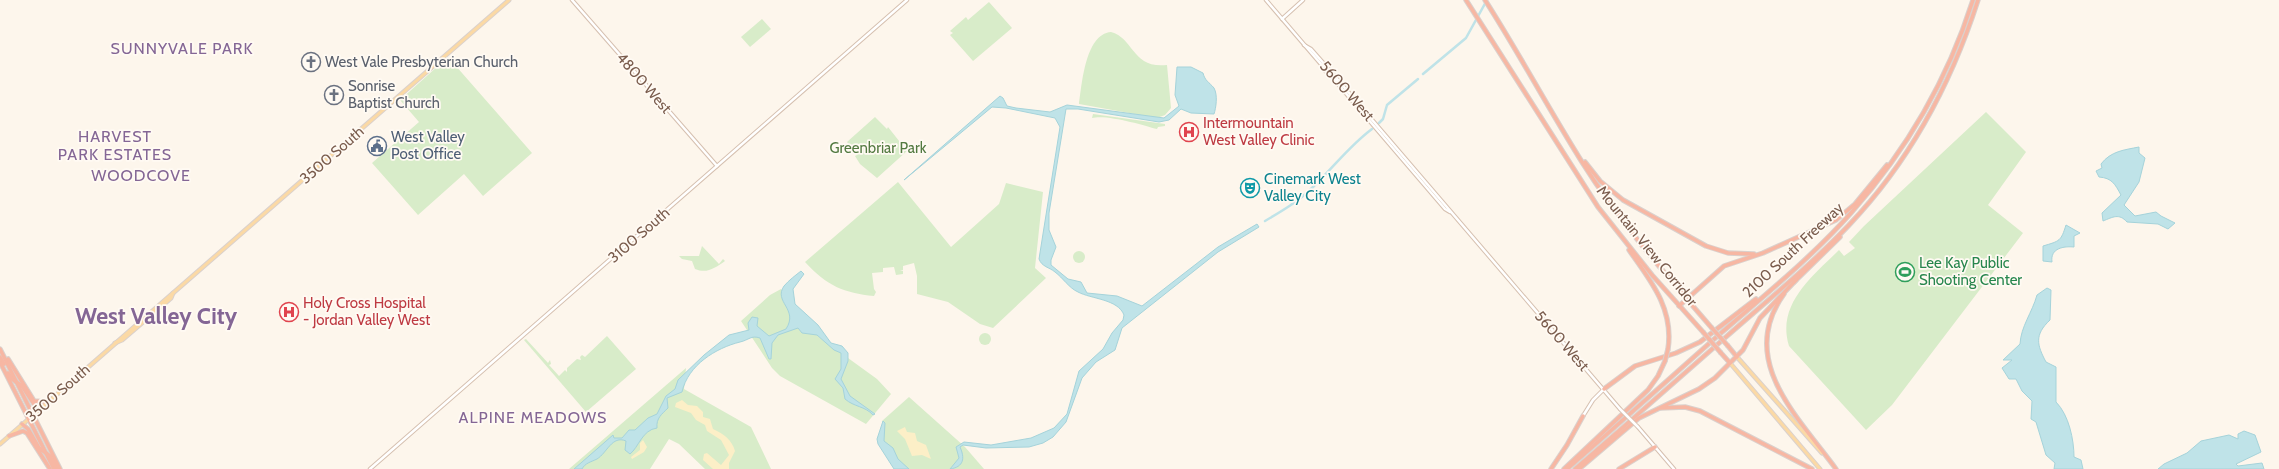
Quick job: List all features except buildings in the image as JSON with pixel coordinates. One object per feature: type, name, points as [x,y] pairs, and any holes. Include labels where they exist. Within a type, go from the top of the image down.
[{"type":"highway","name":"Mountain View Corridor","points":[[1466,0],[1598,207],[1679,306],[1730,363]]},
{"type":"highway","name":"Mountain View Corridor","points":[[1485,0],[1568,138],[1615,211],[1686,298],[1737,356]]},
{"type":"highway","name":"2100 South Freeway","points":[[1567,469],[1780,282],[1850,214],[1901,150],[1925,111],[1944,74],[1973,0]]},
{"type":"highway","name":"2100 South Freeway","points":[[1575,469],[1795,277],[1848,226],[1885,183],[1925,124],[1953,69],[1978,0]]},
{"type":"highway","points":[[1568,138],[1600,181],[1627,203],[1715,250],[1737,254],[1762,253]]},
{"type":"highway","points":[[1679,306],[1686,298],[1721,268],[1822,228],[1841,217],[1855,204],[1901,150]]},
{"type":"highway","points":[[1564,469],[1648,390],[1658,376],[1665,361],[1668,349],[1669,326],[1662,300],[1598,207]]},
{"type":"highway","points":[[1579,469],[1635,421],[1654,410],[1703,387],[1730,363],[1746,346],[1760,318],[1836,241],[1848,226]]},
{"type":"highway","points":[[1796,280],[1780,300],[1771,320],[1767,342],[1768,363],[1772,378],[1782,397],[1836,469]]},
{"type":"highway","points":[[1604,390],[1635,366],[1682,351],[1704,340],[1780,282]]},
{"type":"highway","points":[[0,345],[33,400],[37,402],[48,402]]},
{"type":"highway","points":[[0,349],[60,469]]},
{"type":"highway","points":[[0,357],[10,376],[22,386],[38,410]]},
{"type":"highway","points":[[0,362],[54,469]]},
{"type":"highway","points":[[1654,410],[1675,407],[1696,410],[1812,469]]},
{"type":"highway","points":[[1550,469],[1567,445],[1583,416]]},
{"type":"highway","points":[[22,424],[29,431],[38,447],[50,456],[57,469]]},
{"type":"highway","points":[[9,436],[23,432],[27,433],[50,469]]},
{"type":"highway","points":[[1619,469],[1655,448]]},
{"type":"main road","name":"3500 South","points":[[0,444],[28,418],[116,343],[150,311],[173,293],[509,0]]},
{"type":"main road","name":"4800 West","points":[[572,0],[717,166]]},
{"type":"main road","name":"3100 South","points":[[370,469],[907,0]]},
{"type":"main road","name":"5600 West","points":[[1266,0],[1304,45],[1308,52],[1340,83],[1620,409],[1638,427],[1674,469]]},
{"type":"main road","points":[[1282,19],[1303,0]]},
{"type":"main road","name":"5600 West","points":[[1304,45],[1311,49],[1324,67],[1445,209],[1450,212]]},
{"type":"main road","name":"Mountain View Corridor","points":[[1737,356],[1836,469]]},
{"type":"main road","name":"Mountain View Corridor","points":[[1730,363],[1820,469]]},
{"type":"main road","points":[[1583,416],[1591,402],[1604,390]]},
{"type":"green space","points":[[989,2],[1012,28],[973,61],[950,35],[953,33],[950,31],[966,17],[968,20]]},
{"type":"green space","points":[[762,19],[771,29],[750,47],[741,37]]},
{"type":"green space","points":[[1111,32],[1119,35],[1125,40],[1140,58],[1155,65],[1167,65],[1171,108],[1165,115],[1157,118],[1079,104],[1086,62],[1090,51],[1095,41],[1102,35]]},
{"type":"green space","points":[[448,57],[532,153],[483,196],[464,174],[418,215],[372,163],[419,122],[400,100]]},
{"type":"green space","name":"Lee Kay Public Shooting Center","points":[[1986,112],[2026,152],[1988,205],[2023,233],[1892,405],[1866,430],[1789,346],[1786,331],[1792,304],[1799,292],[1818,270],[1839,250],[1844,256],[1855,248],[1849,242],[1864,226]]},
{"type":"green space","points":[[1093,114],[1165,124],[1165,126],[1158,127],[1157,129],[1106,117],[1092,118]]},
{"type":"green space","name":"Greenbriar Park","points":[[875,117],[887,129],[888,127],[907,151],[877,178],[860,164],[855,156],[857,155],[847,142]]},
{"type":"green space","points":[[898,182],[951,247],[999,204],[1006,183],[1043,192],[1035,268],[1046,278],[993,328],[980,324],[948,302],[917,294],[917,276],[914,263],[903,266],[903,270],[900,271],[903,271],[903,274],[896,275],[894,267],[883,268],[883,272],[872,273],[874,289],[876,292],[874,296],[854,293],[836,287],[821,277],[805,262]]},
{"type":"green space","points":[[702,246],[719,264],[723,259],[725,261],[714,268],[703,271],[695,269],[692,261],[682,259],[679,256],[699,256]]},
{"type":"green space","points":[[1077,251],[1081,251],[1085,257],[1081,263],[1077,263],[1073,259],[1073,255]]},
{"type":"green space","points":[[781,289],[819,337],[877,379],[891,394],[866,424],[780,376],[772,368],[741,321],[770,295]]},
{"type":"green space","points":[[983,333],[987,333],[991,339],[987,345],[983,345],[979,341],[979,337]]},
{"type":"green space","points":[[607,336],[636,369],[586,412],[524,340],[526,339],[548,363],[550,360],[551,364],[549,365],[559,376],[565,370],[567,372],[567,368],[577,359],[581,360],[580,357],[582,355],[585,357]]},
{"type":"green space","points":[[686,368],[684,389],[751,427],[771,469],[705,469],[679,444],[669,439],[650,469],[569,469]]},
{"type":"green space","points":[[909,397],[965,447],[984,469],[903,469],[881,440],[884,425],[882,421]]},
{"type":"sand","points":[[682,400],[688,405],[697,406],[703,412],[703,417],[710,419],[713,429],[724,435],[730,441],[735,451],[729,463],[729,469],[713,469],[703,460],[704,454],[707,453],[721,465],[729,455],[721,440],[707,431],[705,425],[696,420],[691,413],[675,407],[676,403]]},
{"type":"sand","points":[[905,427],[907,432],[915,433],[917,441],[926,445],[931,459],[922,455],[912,456],[905,439],[897,431]]},
{"type":"sand","points":[[643,440],[647,447],[644,452],[632,459],[631,457],[640,450],[640,443]]},
{"type":"water","points":[[1177,67],[1191,67],[1203,73],[1206,80],[1214,88],[1216,94],[1214,114],[1191,113],[1181,109],[1169,120],[1159,122],[1078,109],[1066,109],[1049,213],[1049,230],[1056,247],[1051,260],[1051,265],[1068,279],[1081,282],[1087,293],[1117,296],[1142,306],[1218,247],[1257,224],[1259,227],[1218,252],[1122,328],[1115,350],[1096,362],[1082,378],[1066,422],[1053,437],[1043,443],[1029,447],[986,448],[963,445],[960,447],[963,455],[961,464],[950,469],[959,458],[956,447],[964,442],[991,445],[1031,438],[1054,428],[1067,414],[1079,371],[1103,349],[1112,333],[1123,320],[1124,315],[1116,306],[1104,300],[1075,290],[1055,272],[1042,264],[1039,259],[1060,127],[1055,118],[1006,108],[992,107],[904,180],[1000,96],[1003,98],[1007,106],[1016,108],[1050,112],[1067,105],[1164,118],[1179,106],[1175,95]]},
{"type":"water","points":[[2139,147],[2139,153],[2145,158],[2139,182],[2124,205],[2135,216],[2156,212],[2175,223],[2168,229],[2158,224],[2127,222],[2121,217],[2113,217],[2103,221],[2102,213],[2121,195],[2113,182],[2099,177],[2096,171],[2102,168],[2101,164],[2109,156],[2123,150]]},
{"type":"water","points":[[2066,225],[2080,233],[2074,236],[2074,247],[2058,249],[2053,254],[2052,262],[2043,261],[2043,246],[2059,240]]},
{"type":"water","points":[[801,271],[804,274],[793,289],[795,304],[818,325],[831,343],[842,346],[848,353],[848,361],[841,379],[850,396],[875,414],[873,415],[867,410],[852,404],[845,399],[843,388],[835,379],[841,369],[841,353],[834,350],[817,335],[802,333],[798,328],[778,335],[772,343],[771,359],[769,359],[760,338],[757,337],[752,337],[713,353],[704,359],[690,374],[685,382],[682,392],[667,398],[668,408],[658,419],[657,428],[652,429],[644,435],[630,454],[625,450],[626,441],[617,440],[613,442],[597,459],[586,464],[582,469],[574,469],[613,435],[614,438],[622,438],[629,430],[635,430],[648,418],[657,414],[666,396],[675,389],[678,380],[704,355],[729,335],[749,330],[748,323],[752,317],[758,318],[757,326],[769,336],[786,329],[790,316],[783,301],[781,292],[784,286]]},
{"type":"water","points":[[2047,288],[2051,290],[2050,320],[2041,330],[2039,335],[2039,345],[2046,362],[2056,367],[2056,402],[2061,407],[2070,428],[2074,457],[2081,460],[2083,469],[2054,469],[2055,463],[2046,455],[2036,422],[2031,419],[2032,401],[2022,391],[2016,379],[2009,379],[2002,368],[2012,360],[2003,360],[2020,344],[2024,325],[2037,295]]},
{"type":"water","points":[[883,421],[885,423],[884,441],[893,448],[898,459],[909,469],[894,469],[878,444],[877,439]]},
{"type":"water","points":[[2244,431],[2255,435],[2261,452],[2236,464],[2238,466],[2262,463],[2264,469],[2158,469],[2164,464],[2187,453],[2201,441],[2229,435],[2238,439],[2238,434]]},
{"type":"waterway","points":[[1423,74],[1466,38],[1487,0]]},
{"type":"waterway","points":[[1379,123],[1383,119],[1387,105],[1418,79]]},
{"type":"waterway","points":[[1265,221],[1290,206],[1308,192],[1341,157],[1372,129]]},
{"type":"place","name":"West Vale Presbyterian Church","points":[[311,62]]},
{"type":"place","name":"Sonrise Baptist Church","points":[[334,95]]},
{"type":"place","name":"Intermountain West Valley Clinic","points":[[1189,132]]},
{"type":"place","name":"West Valley Post Office","points":[[377,146]]},
{"type":"place","name":"Cinemark West Valley City","points":[[1250,188]]},
{"type":"place","name":"Lee Kay Public Shooting Center","points":[[1905,272]]},
{"type":"place","name":"Holy Cross Hospital - Jordan Valley West","points":[[289,312]]},
{"type":"district","name":"SUNNYVALE PARK","points":[[182,48]]},
{"type":"district","name":"HARVEST PARK ESTATES","points":[[115,145]]},
{"type":"district","name":"WOODCOVE","points":[[141,175]]},
{"type":"district","name":"West Valley City","points":[[156,316]]},
{"type":"district","name":"ALPINE MEADOWS","points":[[533,417]]}]
